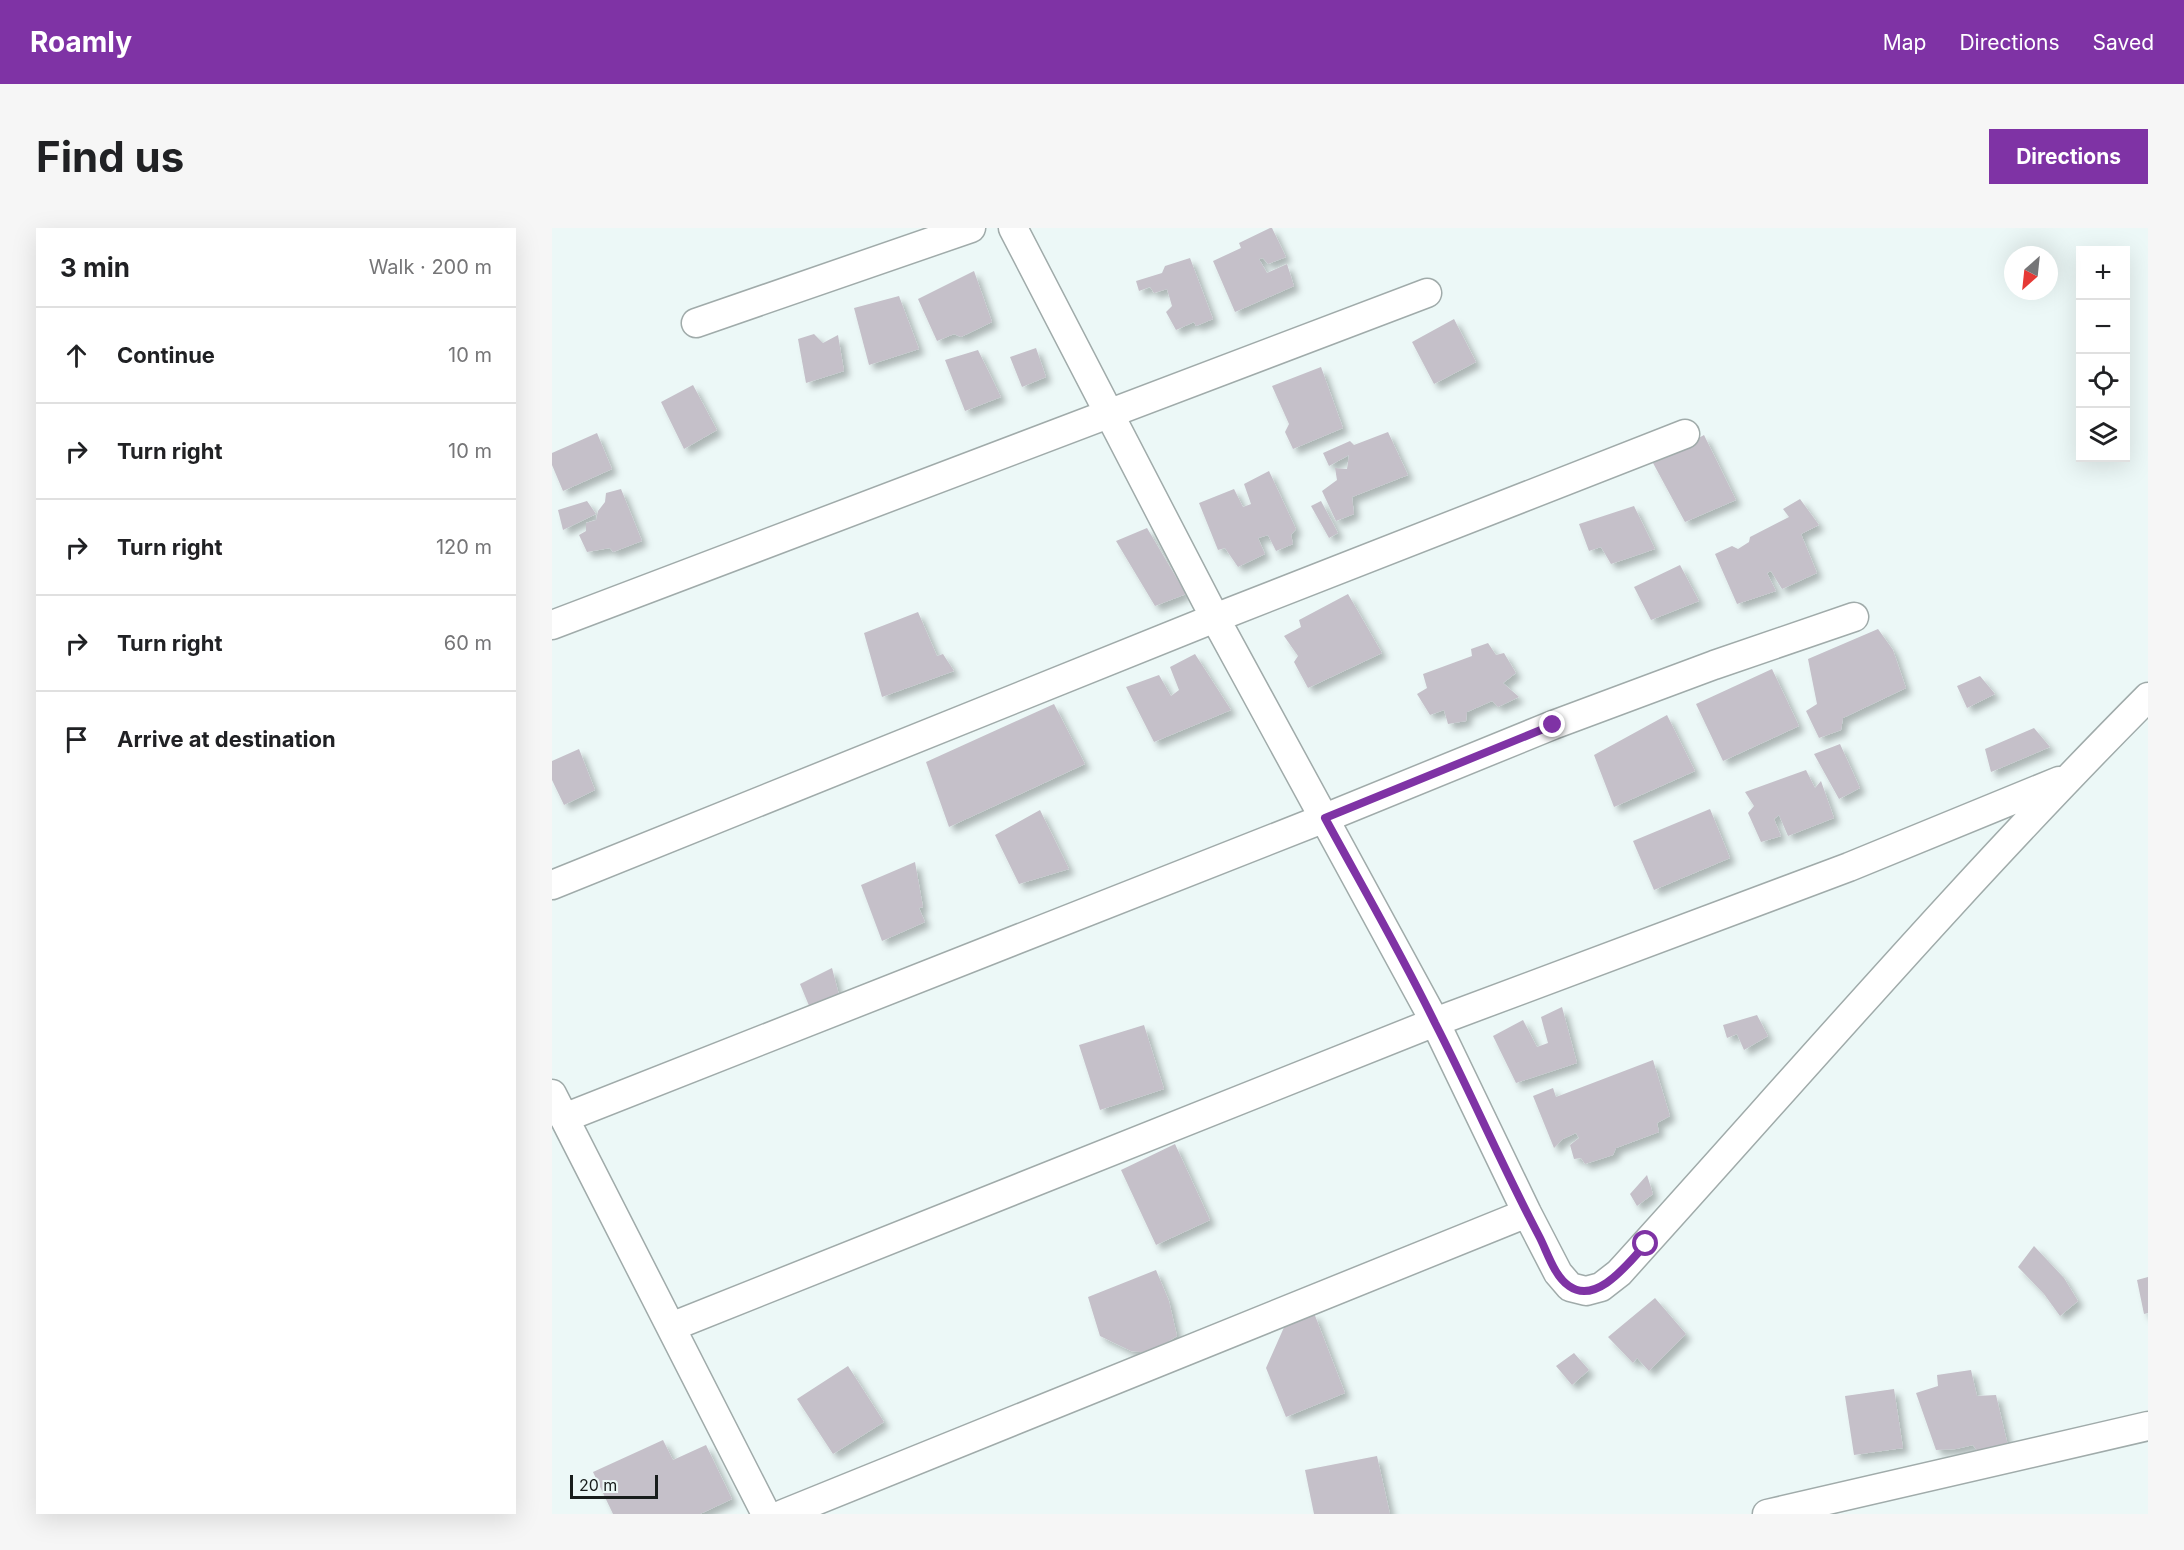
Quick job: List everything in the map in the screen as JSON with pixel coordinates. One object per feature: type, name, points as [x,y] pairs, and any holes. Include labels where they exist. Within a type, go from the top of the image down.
[{"type":"street","points":[[696,323],[971,228]]},
{"type":"street","points":[[1013,228],[1215,618],[1435,1022],[1527,1213],[1558,1273],[1569,1287],[1586,1291],[1601,1287],[1619,1273],[1910,947],[2069,777],[2148,697]]},
{"type":"street","points":[[552,625],[1108,412],[1427,293]]},
{"type":"street","points":[[552,885],[1215,618],[1684,434]]},
{"type":"street","points":[[766,1514],[558,1106],[1325,818],[1553,725],[1714,665],[1854,617]]},
{"type":"street","points":[[671,1327],[1435,1022],[1849,867],[2069,777]]},
{"type":"street","points":[[783,1514],[1527,1213]]},
{"type":"street","points":[[1767,1514],[2148,1426]]},
{"type":"building","points":[[1270,228],[1286,257],[1268,264],[1263,258],[1259,259],[1267,273],[1287,264],[1294,286],[1235,312],[1213,261],[1241,248],[1239,243]]},
{"type":"building","points":[[1190,258],[1213,319],[1196,326],[1194,322],[1176,330],[1166,312],[1172,306],[1167,289],[1154,293],[1150,287],[1139,291],[1136,281],[1162,273],[1165,266]]},
{"type":"building","points":[[974,271],[992,322],[961,337],[954,334],[937,341],[918,299]]},
{"type":"building","points":[[899,296],[919,349],[869,365],[854,308]]},
{"type":"building","points":[[1454,319],[1476,362],[1434,384],[1412,342]]},
{"type":"building","points":[[814,334],[823,343],[838,335],[844,371],[806,383],[798,339]]},
{"type":"building","points":[[1036,348],[1046,377],[1022,387],[1010,357]]},
{"type":"building","points":[[978,350],[1001,397],[965,411],[945,360]]},
{"type":"building","points":[[1321,367],[1343,428],[1293,449],[1285,432],[1289,424],[1272,386]]},
{"type":"building","points":[[693,385],[717,430],[684,449],[661,402]]},
{"type":"building","points":[[1388,432],[1408,475],[1352,497],[1354,514],[1336,521],[1322,491],[1337,480],[1335,468],[1347,469],[1349,455],[1329,466],[1323,453],[1350,441],[1354,445]]},
{"type":"building","points":[[597,433],[612,469],[563,491],[552,465],[552,453]]},
{"type":"building","points":[[1704,435],[1736,500],[1685,522],[1653,463]]},
{"type":"building","points":[[1269,471],[1296,529],[1291,535],[1293,544],[1276,551],[1268,535],[1258,538],[1265,554],[1238,567],[1225,548],[1218,550],[1199,503],[1234,489],[1243,507],[1251,504],[1244,484]]},
{"type":"building","points":[[621,489],[642,541],[613,552],[610,548],[587,552],[579,535],[586,531],[586,523],[596,520],[598,511],[605,502],[606,493]]},
{"type":"building","points":[[1800,499],[1819,525],[1801,534],[1817,573],[1782,589],[1771,571],[1767,573],[1776,591],[1737,604],[1715,554],[1732,546],[1738,549],[1749,542],[1750,537],[1789,517],[1783,509]]},
{"type":"building","points":[[587,501],[596,514],[563,530],[558,510]]},
{"type":"building","points":[[1321,501],[1338,533],[1329,538],[1311,506]]},
{"type":"building","points":[[1634,506],[1655,549],[1611,564],[1601,547],[1589,551],[1579,524]]},
{"type":"building","points":[[1147,528],[1186,594],[1155,606],[1116,541]]},
{"type":"building","points":[[1680,565],[1699,601],[1651,620],[1634,587]]},
{"type":"building","points":[[1348,594],[1382,653],[1308,688],[1294,662],[1298,656],[1284,636],[1301,627],[1299,620]]},
{"type":"building","points":[[918,612],[937,656],[943,654],[954,671],[882,697],[864,633]]},
{"type":"building","points":[[1878,629],[1893,650],[1906,688],[1843,718],[1841,730],[1819,738],[1806,711],[1817,704],[1808,659]]},
{"type":"building","points":[[1488,643],[1496,655],[1504,653],[1516,673],[1503,683],[1519,697],[1498,707],[1492,701],[1467,712],[1466,721],[1448,724],[1444,710],[1430,715],[1417,694],[1427,688],[1423,674],[1472,656],[1471,649]]},
{"type":"building","points":[[1195,654],[1231,710],[1154,742],[1126,687],[1159,675],[1171,696],[1179,690],[1170,667]]},
{"type":"building","points":[[1772,669],[1799,726],[1723,761],[1696,704]]},
{"type":"building","points":[[1980,676],[1995,694],[1967,708],[1957,686]]},
{"type":"building","points":[[1054,704],[1085,764],[949,827],[926,762]]},
{"type":"building","points":[[1667,715],[1695,771],[1614,807],[1594,755]]},
{"type":"building","points":[[2034,728],[2050,747],[1991,772],[1985,749]]},
{"type":"building","points":[[1840,744],[1860,788],[1839,799],[1814,754]]},
{"type":"building","points":[[579,749],[595,790],[564,805],[552,780],[552,761]]},
{"type":"building","points":[[1806,770],[1815,788],[1821,781],[1834,818],[1788,836],[1779,815],[1774,819],[1781,836],[1761,842],[1748,813],[1754,806],[1745,792]]},
{"type":"building","points":[[1710,809],[1730,858],[1654,890],[1633,841]]},
{"type":"building","points":[[1040,810],[1069,869],[1019,884],[995,835]]},
{"type":"building","points":[[915,862],[923,907],[919,908],[925,922],[882,941],[861,885]]},
{"type":"building","points":[[832,968],[839,995],[810,1008],[800,984]]},
{"type":"building","points":[[1562,1007],[1577,1063],[1516,1083],[1493,1036],[1523,1020],[1537,1047],[1548,1043],[1541,1017]]},
{"type":"building","points":[[1757,1015],[1768,1036],[1744,1050],[1737,1034],[1727,1038],[1723,1025]]},
{"type":"building","points":[[1144,1025],[1164,1089],[1100,1110],[1079,1045]]},
{"type":"building","points":[[1653,1060],[1670,1116],[1657,1123],[1659,1132],[1616,1148],[1613,1155],[1585,1164],[1581,1158],[1574,1159],[1570,1145],[1579,1138],[1576,1133],[1563,1139],[1554,1148],[1533,1096],[1553,1088],[1556,1097]]},
{"type":"building","points":[[1175,1144],[1210,1220],[1156,1245],[1121,1170]]},
{"type":"building","points":[[1647,1175],[1653,1194],[1637,1206],[1630,1194]]},
{"type":"building","points":[[2034,1246],[2064,1278],[2078,1301],[2060,1316],[2044,1294],[2018,1267]]},
{"type":"building","points":[[1156,1270],[1169,1301],[1177,1336],[1150,1353],[1131,1351],[1100,1336],[1088,1297]]},
{"type":"building","points":[[2148,1277],[2148,1313],[2144,1314],[2137,1280]]},
{"type":"building","points":[[1655,1298],[1686,1334],[1649,1371],[1637,1358],[1633,1363],[1608,1337]]},
{"type":"building","points":[[1314,1313],[1345,1393],[1286,1417],[1266,1368],[1285,1325]]},
{"type":"building","points":[[1574,1353],[1589,1370],[1572,1385],[1556,1366]]},
{"type":"building","points":[[848,1366],[884,1422],[833,1454],[797,1399]]},
{"type":"building","points":[[1971,1370],[1977,1396],[1996,1395],[2009,1450],[1981,1456],[1973,1445],[1936,1450],[1916,1393],[1938,1386],[1937,1375]]},
{"type":"building","points":[[1894,1389],[1903,1448],[1854,1455],[1845,1396]]},
{"type":"building","points":[[663,1440],[673,1460],[706,1445],[732,1499],[700,1514],[613,1514],[593,1472]]},
{"type":"building","points":[[1377,1456],[1390,1514],[1314,1514],[1305,1470]]},
{"type":"route","points":[[1553,725],[1325,818],[1435,1022],[1558,1273],[1569,1287],[1586,1291],[1601,1287],[1619,1273],[1646,1244]]}]
